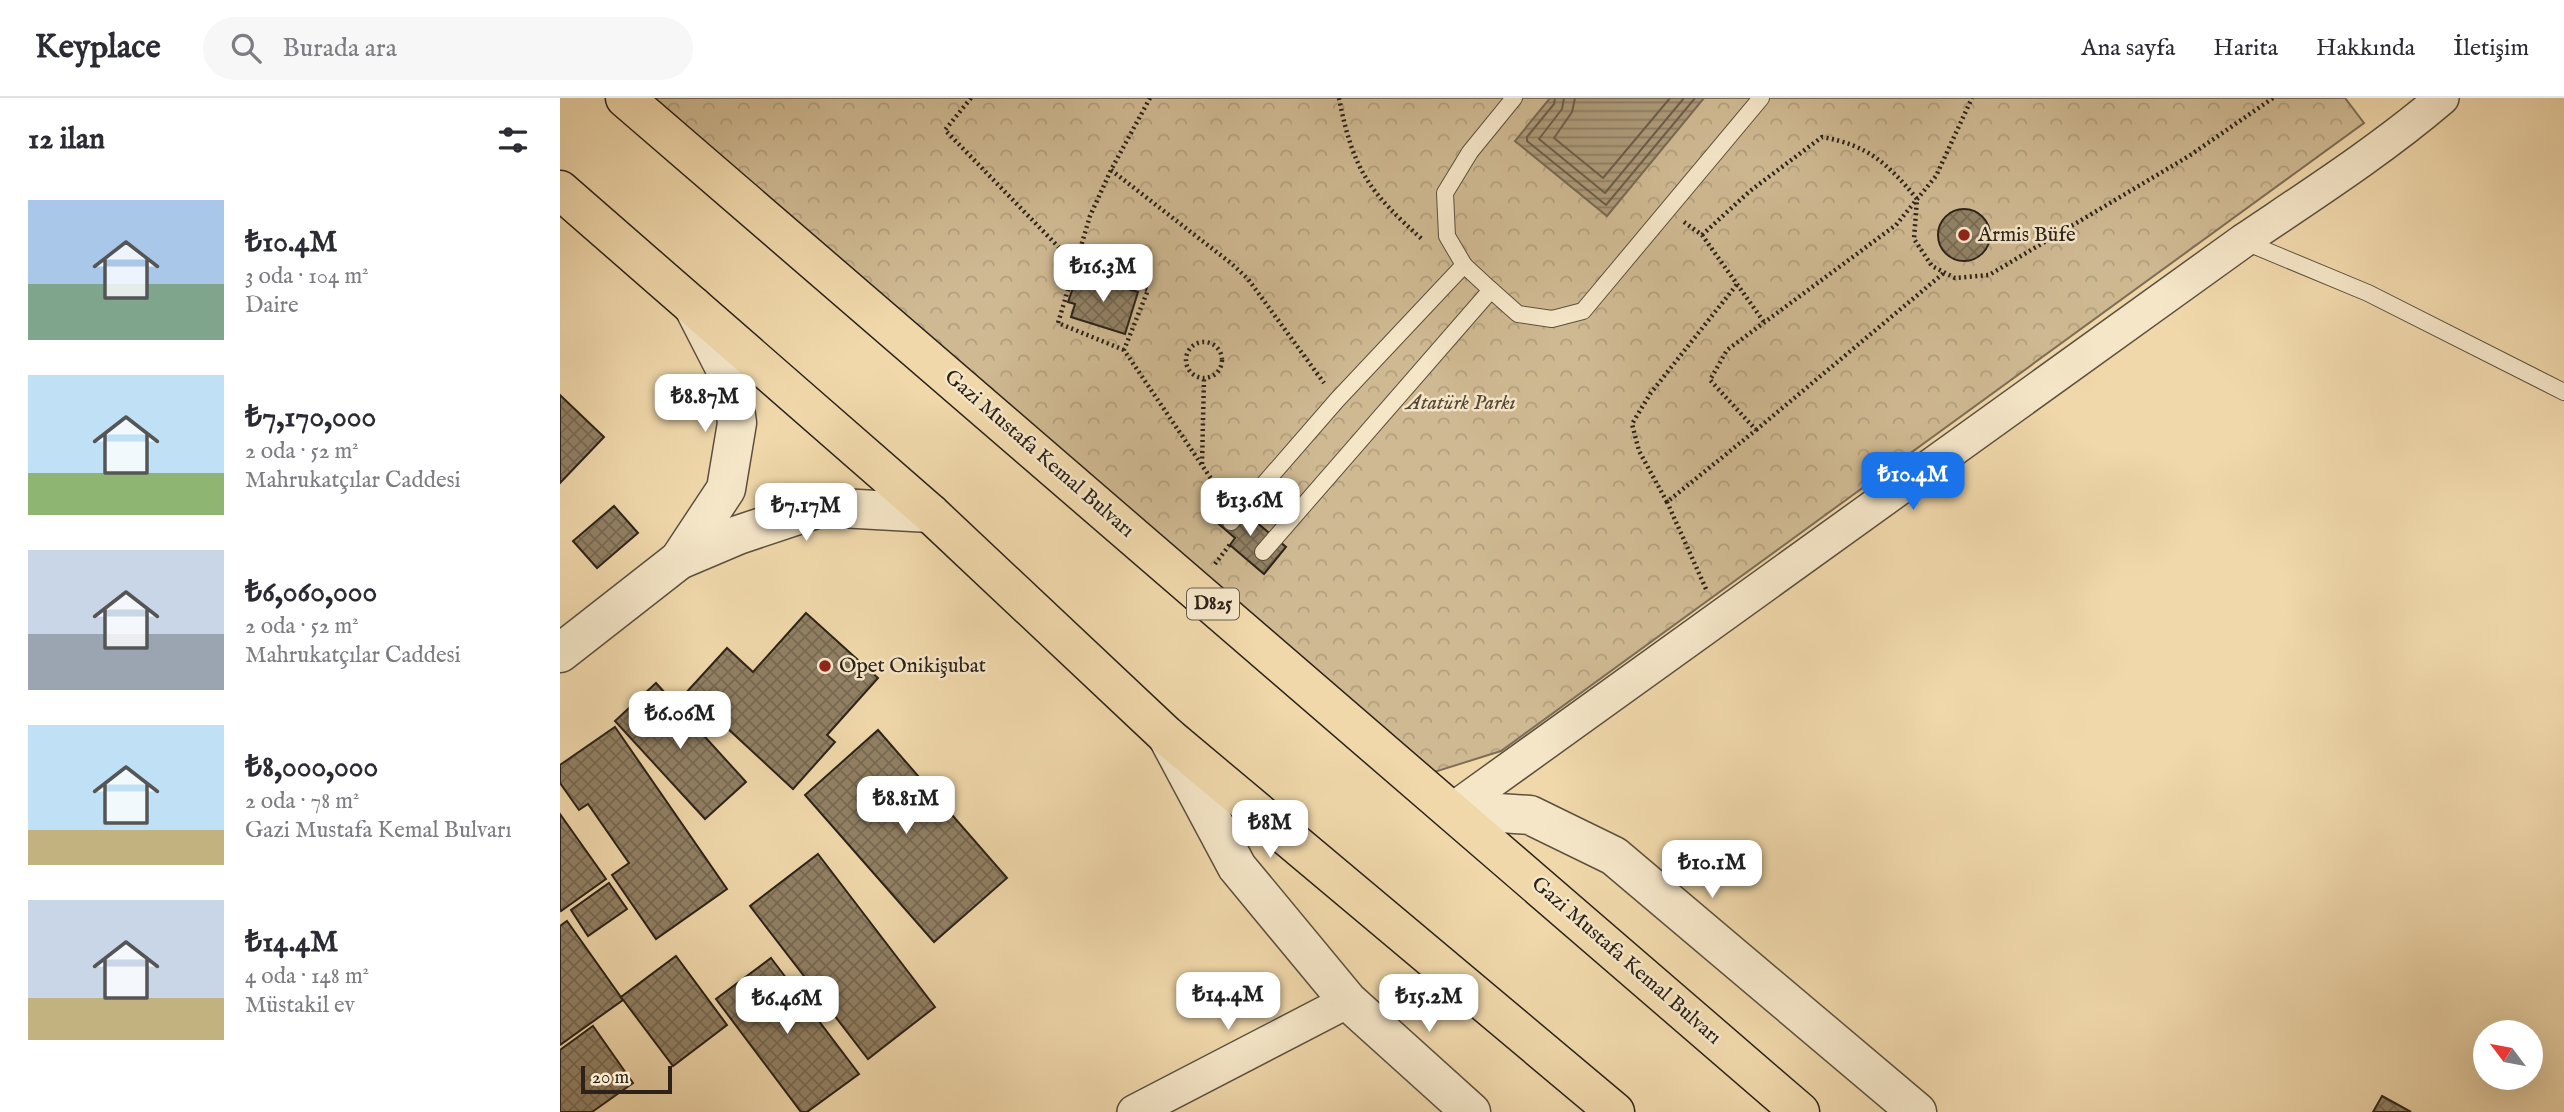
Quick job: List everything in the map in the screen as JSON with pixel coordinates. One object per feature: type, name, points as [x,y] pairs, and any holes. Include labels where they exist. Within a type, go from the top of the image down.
[{"type":"highway","name":"Gazi Mustafa Kemal Bulvarı","points":[[625,98],[1800,1112]]},
{"type":"highway","points":[[560,190],[930,513],[1167,736],[1615,1112]]},
{"type":"street","points":[[1452,810],[2242,241],[2345,172],[2442,98]]},
{"type":"street","points":[[679,560],[726,489],[737,423],[731,380],[693,306]]},
{"type":"street","points":[[560,653],[679,560],[738,535],[822,507],[930,513]]},
{"type":"street","points":[[1167,736],[1237,867],[1348,1001],[1471,1112]]},
{"type":"street","points":[[1452,810],[1530,815],[1614,856],[1917,1112]]},
{"type":"street","points":[[1134,1112],[1348,1001]]},
{"type":"lane","points":[[1514,98],[1470,152],[1445,193],[1447,236],[1461,269],[1491,290],[1518,314],[1552,319],[1583,310],[1761,98]]},
{"type":"lane","points":[[2242,241],[2368,293],[2564,392]]},
{"type":"lane","points":[[1231,522],[1247,507],[1337,401],[1461,269]]},
{"type":"lane","points":[[1263,552],[1491,290]]},
{"type":"path","points":[[971,98],[945,130],[1074,263],[1147,290],[1124,350]]},
{"type":"path","points":[[1150,98],[1111,170],[1090,216],[1058,323],[1124,350],[1214,483],[1255,512],[1196,589]]},
{"type":"path","points":[[1339,98],[1355,160],[1374,193],[1398,218],[1461,269]]},
{"type":"path","points":[[1756,430],[1710,380],[1727,350],[1896,225],[1936,176],[1972,98]]},
{"type":"path","points":[[1764,322],[1703,235],[1750,191],[1822,137],[1848,141],[1879,159],[1898,176],[1917,199],[1914,239],[1932,266],[1955,278],[1989,275],[2189,156],[2273,98]]},
{"type":"path","points":[[1111,170],[1248,279],[1337,401]]},
{"type":"path","points":[[1667,502],[1945,272]]},
{"type":"path","points":[[1720,619],[1667,502],[1639,450],[1632,424],[1650,394],[1738,283]]},
{"type":"path","points":[[1207,341],[1217,348],[1222,359],[1215,375],[1203,379],[1192,374],[1185,358],[1190,347],[1207,341]]},
{"type":"path","points":[[1202,464],[1203,379]]},
{"type":"green space","name":"Atatürk Parkı","points":[[627,98],[2345,98],[2364,123],[1501,751],[1428,774]]},
{"type":"water","points":[[1550,98],[1704,98],[1607,216],[1515,141]]},
{"type":"building","name":"Armis Büfe","points":[[1964,209],[1974,211],[1982,217],[1988,225],[1988,245],[1982,253],[1974,259],[1964,261],[1954,259],[1946,253],[1940,245],[1938,235],[1940,225],[1946,217],[1954,211]]},
{"type":"building","points":[[1084,276],[1138,292],[1125,334],[1071,317],[1075,304],[1068,302],[1074,285],[1081,287]]},
{"type":"building","points":[[560,395],[604,437],[560,483]]},
{"type":"building","points":[[1231,501],[1286,547],[1264,574],[1230,545],[1235,538],[1214,520]]},
{"type":"building","points":[[614,506],[638,533],[597,568],[573,541]]},
{"type":"building","points":[[806,613],[878,678],[827,735],[835,742],[793,789],[727,728],[724,731],[684,695],[727,648],[753,672]]},
{"type":"building","points":[[656,683],[746,782],[705,819],[615,721]]},
{"type":"building","points":[[615,727],[727,889],[656,939],[612,875],[629,863],[588,804],[579,810],[560,783],[560,765]]},
{"type":"building","points":[[878,730],[1007,878],[934,942],[805,795]]},
{"type":"building","points":[[560,814],[606,879],[561,911],[560,909]]},
{"type":"building","points":[[818,854],[935,1007],[868,1059],[750,906]]},
{"type":"building","points":[[609,883],[627,909],[588,936],[571,910]]},
{"type":"building","points":[[567,921],[623,1000],[560,1045],[560,926]]},
{"type":"building","points":[[676,956],[727,1025],[673,1066],[621,997]]},
{"type":"building","points":[[771,958],[859,1074],[807,1112],[801,1112],[716,999]]},
{"type":"building","points":[[593,1026],[633,1083],[592,1112],[560,1112],[560,1050]]},
{"type":"building","points":[[2382,1096],[2411,1112],[2373,1112]]},
{"type":"place","name":"Armis Büfe","points":[[1964,235]]},
{"type":"place","name":"Opet Onikişubat","points":[[825,666]]}]
